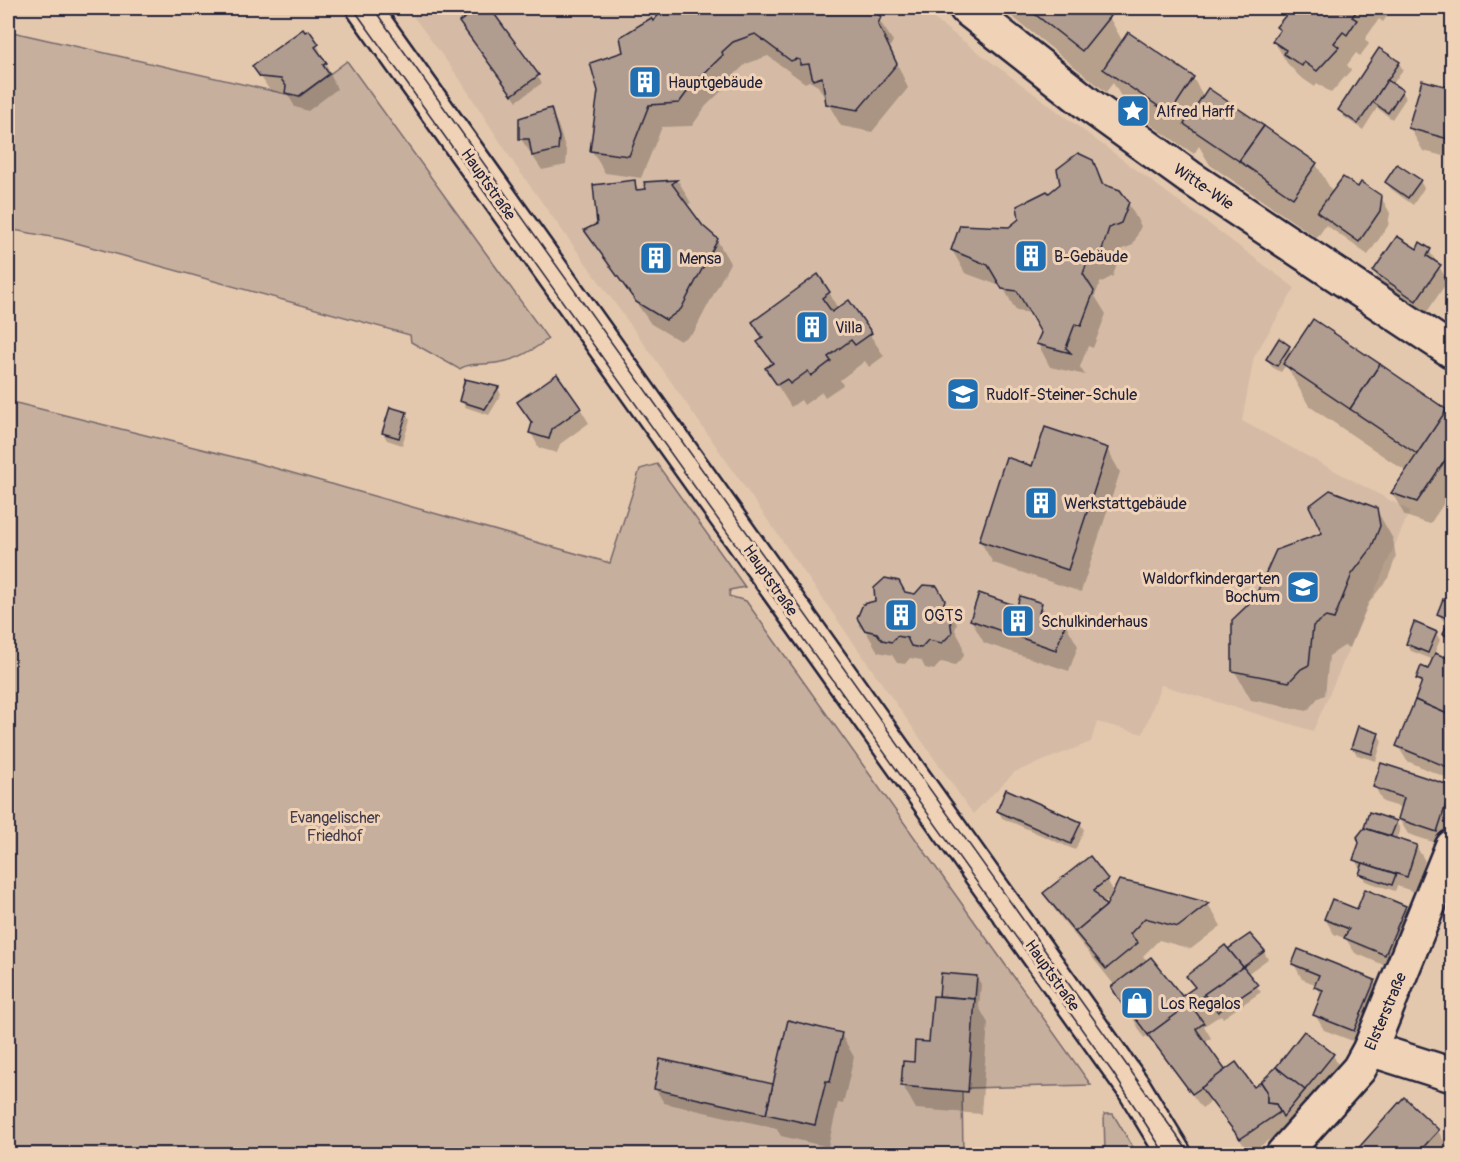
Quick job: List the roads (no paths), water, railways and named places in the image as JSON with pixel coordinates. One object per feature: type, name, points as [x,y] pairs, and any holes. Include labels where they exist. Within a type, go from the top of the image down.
[{"type":"main road","name":"Hauptstraße","points":[[364,8],[1127,1079],[1174,1155]]},
{"type":"main road","name":"Witte-Wie","points":[[966,8],[1092,107],[1199,184],[1452,351]]},
{"type":"main road","name":"Elsterstraße","points":[[1283,1155],[1359,1069],[1370,1049],[1452,847]]},
{"type":"main road","points":[[1370,1049],[1452,1075]]},
{"type":"tram line","points":[[353,8],[1113,1073],[1165,1154]]},
{"type":"tram line","points":[[373,8],[1190,1154]]},
{"type":"place","name":"Hauptgebäude","points":[[645,82]]},
{"type":"place","name":"Alfred Harff","points":[[1133,111]]},
{"type":"place","name":"B-Gebäude","points":[[1031,256]]},
{"type":"place","name":"Mensa","points":[[656,258]]},
{"type":"place","name":"Villa","points":[[812,327]]},
{"type":"place","name":"Rudolf-Steiner-Schule","points":[[963,394]]},
{"type":"place","name":"Werkstattgebäude","points":[[1041,503]]},
{"type":"place","name":"Waldorfkindergarten Bochum","points":[[1303,587]]},
{"type":"place","name":"OGTS","points":[[901,615]]},
{"type":"place","name":"Schulkinderhaus","points":[[1018,621]]},
{"type":"place","name":"Los Regalos","points":[[1137,1003]]},
{"type":"park label","name":"Evangelischer Friedhof","points":[[335,826]]}]
